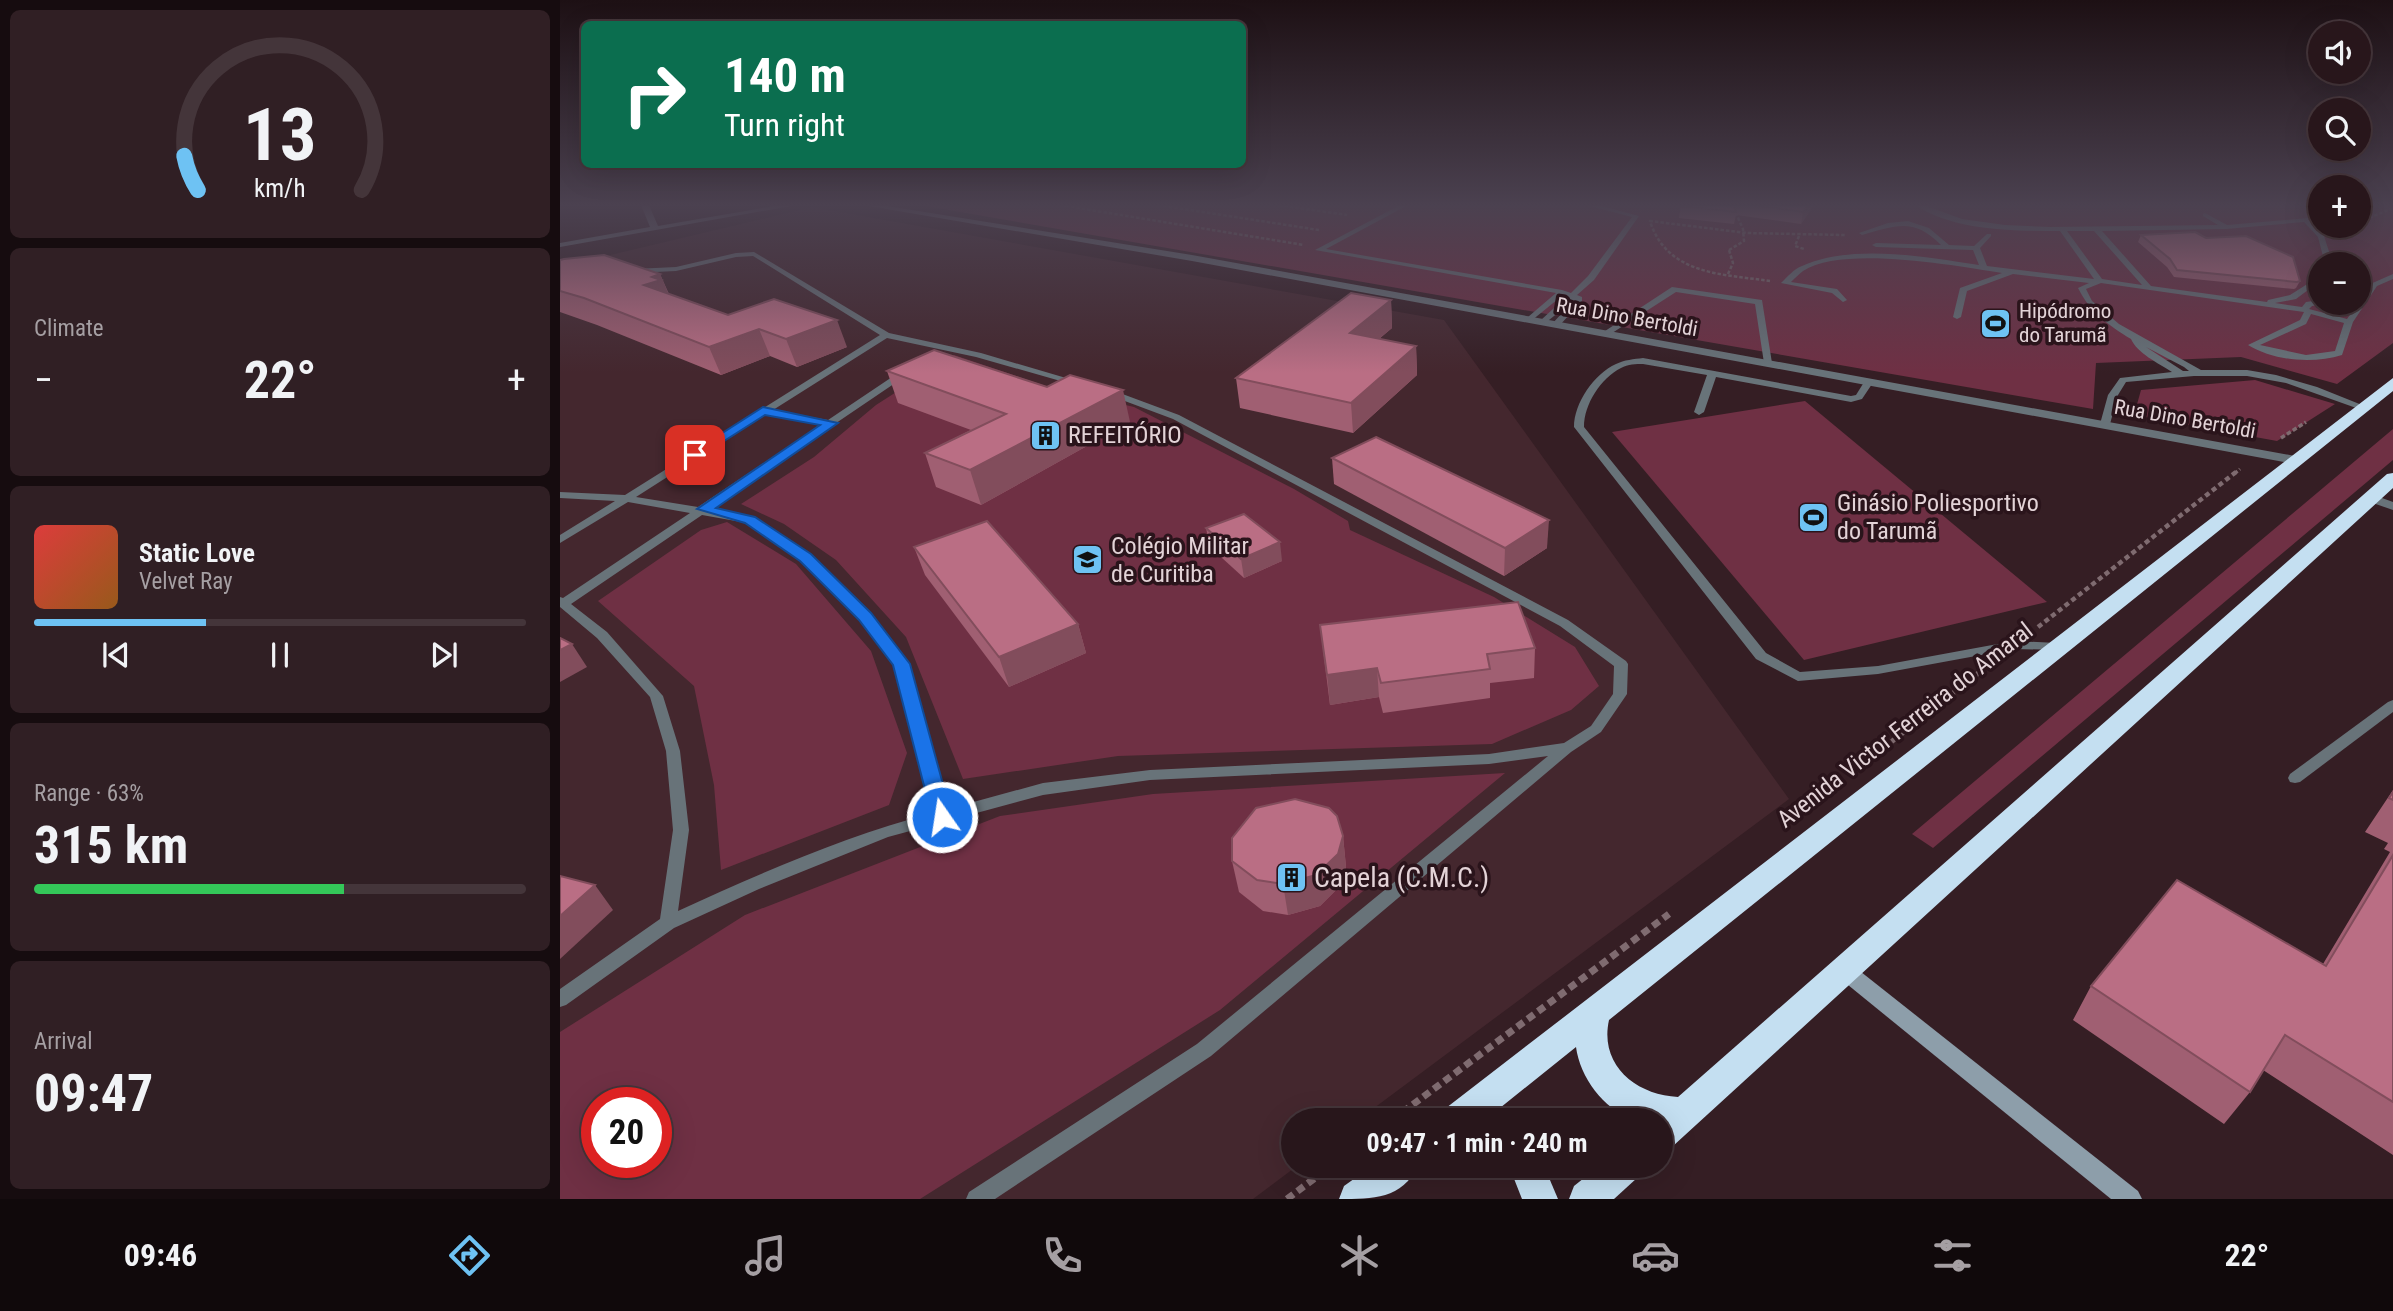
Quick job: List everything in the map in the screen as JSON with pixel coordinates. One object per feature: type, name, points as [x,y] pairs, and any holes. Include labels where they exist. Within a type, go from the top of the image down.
[{"type":"highway","name":"Avenida Victor Ferreira do Amaral","points":[[1473,1108],[2393,383]]},
{"type":"highway","points":[[1673,1123],[1844,970],[2382,502],[2393,478]]},
{"type":"highway","points":[[1596,1010],[1591,1024],[1591,1046],[1598,1067],[1612,1088],[1646,1108]]},
{"type":"highway","points":[[1357,1199],[1384,1178]]},
{"type":"highway","points":[[1535,1178],[1540,1199]]},
{"type":"highway","points":[[1587,1199],[1611,1178]]},
{"type":"street","name":"Rua Dino Bertoldi","points":[[1208,261],[2295,460]]},
{"type":"street","points":[[1844,970],[2130,1199]]},
{"type":"lane","points":[[627,272],[676,269],[710,261]]},
{"type":"lane","points":[[765,261],[886,335],[936,350],[1128,397],[1176,417],[1564,623],[1621,664],[1620,694],[1596,729],[1568,748],[1204,1050],[976,1199]]},
{"type":"lane","points":[[1382,261],[1572,294],[1579,299],[1556,324]]},
{"type":"lane","points":[[1544,322],[1591,278],[1603,261]]},
{"type":"lane","points":[[1814,261],[1791,273],[1785,283],[1834,291],[1843,300]]},
{"type":"lane","points":[[1920,261],[2264,303],[2348,322]]},
{"type":"lane","points":[[1981,261],[1984,268]]},
{"type":"lane","points":[[2085,261],[2100,281]]},
{"type":"lane","points":[[2124,261],[2148,287]]},
{"type":"lane","points":[[1958,317],[1963,290],[2012,272]]},
{"type":"lane","points":[[2049,276],[2082,288],[2100,281]]},
{"type":"lane","points":[[2371,288],[2393,276]]},
{"type":"lane","points":[[2264,303],[2293,297],[2308,286]]},
{"type":"lane","points":[[2308,306],[2303,322],[2252,345],[2291,357],[2319,360],[2339,354],[2348,322],[2374,287]]},
{"type":"lane","points":[[2082,288],[2085,299],[2109,323],[2201,374]]},
{"type":"lane","points":[[1606,333],[1675,289],[1759,302],[1768,363]]},
{"type":"lane","points":[[1531,319],[1562,292]]},
{"type":"lane","points":[[2129,334],[2146,352],[2182,374]]},
{"type":"lane","points":[[560,540],[886,335]]},
{"type":"lane","points":[[1869,381],[1859,397],[1851,399],[1643,361],[1618,366],[1580,408],[1579,427],[1761,656],[1798,677],[1878,670],[2014,645],[2058,647]]},
{"type":"lane","points":[[668,923],[681,830],[673,751],[656,695],[602,635],[562,601],[704,509],[910,369]]},
{"type":"lane","points":[[1699,412],[1712,374]]},
{"type":"lane","points":[[2105,424],[2113,395],[2123,380],[2182,374],[2267,376],[2362,407]]},
{"type":"lane","points":[[763,411],[831,423]]},
{"type":"lane","points":[[560,495],[626,498],[704,509],[750,520],[806,557],[865,616],[901,664],[942,817]]},
{"type":"lane","points":[[2295,778],[2393,705]]},
{"type":"lane","points":[[560,999],[668,923],[753,884],[884,832],[1043,789],[1150,775],[1489,759],[1568,748]]},
{"type":"path","points":[[1678,261],[1699,269],[1785,283]]},
{"type":"path","points":[[1728,274],[1733,261]]},
{"type":"path","points":[[1864,763],[2261,453],[2335,404],[2335,397]]},
{"type":"path","points":[[1408,1108],[1680,905]]},
{"type":"path","points":[[1287,1199],[1315,1178]]},
{"type":"shaded area","name":"Colégio Militar de Curitiba","points":[[585,261],[1114,261],[1444,320],[1789,799],[1374,1108],[1281,1108],[1281,1178],[1253,1199],[560,1199],[560,267]]},
{"type":"shaded area","points":[[1242,261],[2308,261],[2308,315],[2371,315],[2371,261],[2393,261],[2393,343],[2337,384],[2241,357],[2096,363],[2093,409]]},
{"type":"shaded area","points":[[954,355],[1049,387],[1134,407],[1294,489],[1348,521],[1350,530],[1494,597],[1575,647],[1599,686],[1571,710],[1492,744],[1118,756],[963,779],[906,637],[836,560],[784,524],[741,504],[814,457],[876,405]]},
{"type":"shaded area","points":[[2255,380],[2335,404],[2277,441],[2134,415],[2141,390]]},
{"type":"shaded area","name":"Ginásio Poliesportivo do Tarumã","points":[[1805,401],[2047,602],[1804,660],[1612,432]]},
{"type":"shaded area","points":[[2393,429],[2393,460],[1933,848],[1912,834]]},
{"type":"shaded area","points":[[727,522],[796,564],[871,651],[907,753],[889,805],[721,870],[714,785],[694,686],[598,601],[701,530]]},
{"type":"shaded area","points":[[1505,773],[1220,1010],[920,1199],[560,1199],[560,1032],[745,915],[1000,816],[1153,794]]},
{"type":"building","points":[[560,261],[622,261],[660,274],[652,277],[661,280],[644,285],[728,315],[774,299],[837,320],[786,339],[759,329],[709,347],[560,291]]},
{"type":"building","points":[[2171,261],[2294,261],[2300,281],[2297,282],[2177,270]]},
{"type":"building","points":[[1351,293],[1391,300],[1350,333],[1416,346],[1351,403],[1236,378]]},
{"type":"building","points":[[934,350],[1047,387],[1070,375],[1123,390],[970,470],[925,453],[1006,414],[887,371]]},
{"type":"building","points":[[1376,437],[1549,520],[1505,548],[1332,458]]},
{"type":"building","points":[[1244,514],[1280,542],[1241,559],[1206,528]]},
{"type":"building","points":[[987,521],[1078,624],[999,657],[914,547]]},
{"type":"building","points":[[1518,602],[1535,648],[1487,654],[1490,669],[1381,683],[1377,668],[1327,675],[1320,625]]},
{"type":"building","points":[[560,638],[572,644],[560,650]]},
{"type":"building","points":[[1295,799],[1329,808],[1337,816],[1343,836],[1338,854],[1316,875],[1283,884],[1257,880],[1232,861],[1232,838],[1256,808]]},
{"type":"building","points":[[2393,855],[2393,1102],[2285,1035],[2250,1092],[2091,986],[2177,880],[2326,966]]},
{"type":"building","points":[[560,876],[595,885],[560,916]]},
{"type":"place","name":"Hipódromo do Tarumã","points":[[1996,323]]},
{"type":"place","name":"REFEITÓRIO","points":[[1045,435]]},
{"type":"place","name":"Ginásio Poliesportivo do Tarumã","points":[[1814,517]]},
{"type":"place","name":"Colégio Militar de Curitiba","points":[[1088,560]]},
{"type":"place","name":"Capela (C.M.C.)","points":[[1291,877]]},
{"type":"route","points":[[695,455],[763,411],[831,423],[704,509],[750,520],[806,557],[865,616],[901,664],[942,817]]}]
